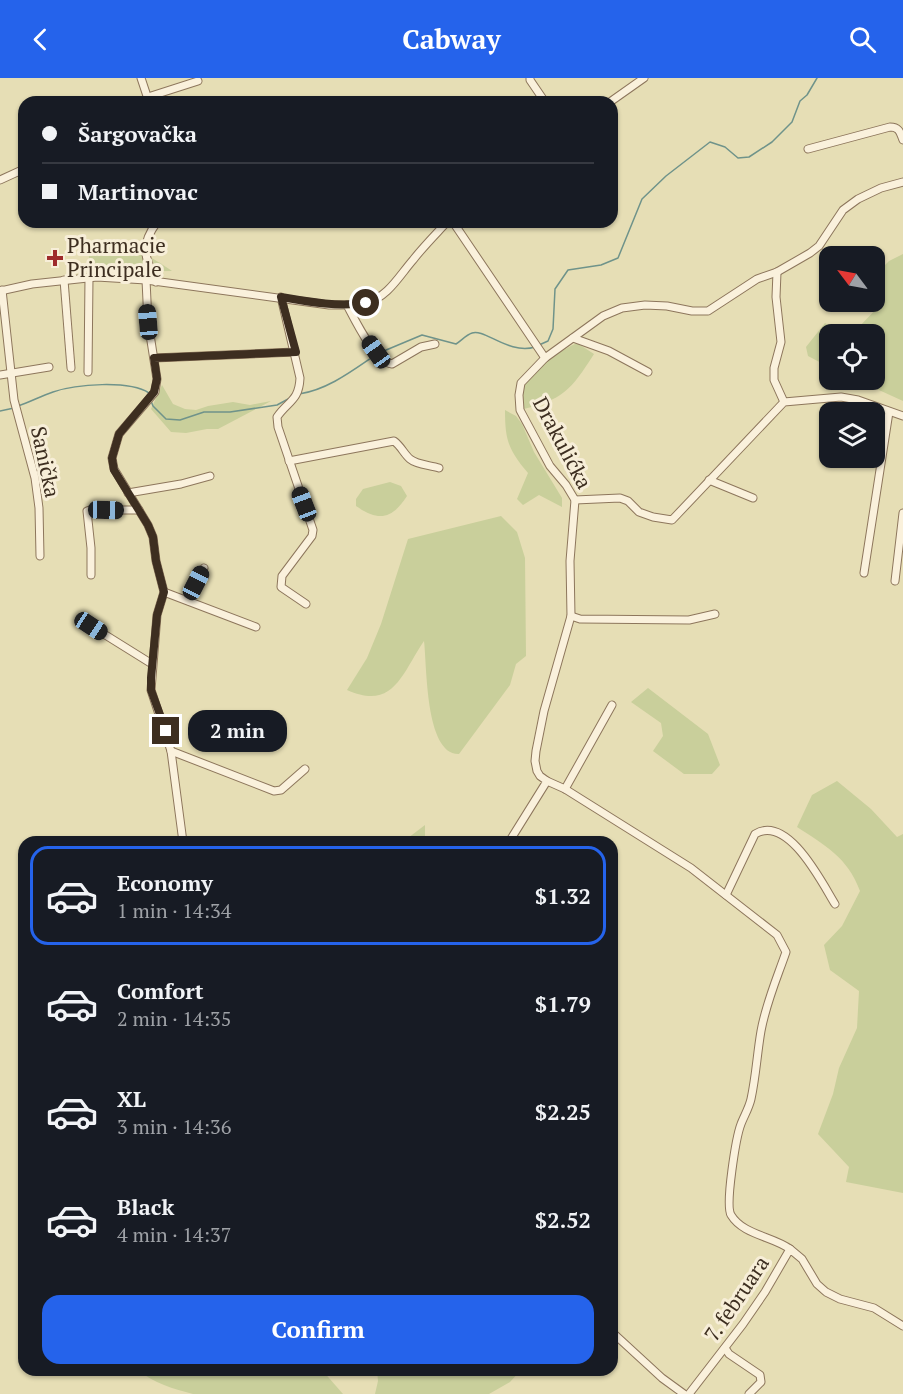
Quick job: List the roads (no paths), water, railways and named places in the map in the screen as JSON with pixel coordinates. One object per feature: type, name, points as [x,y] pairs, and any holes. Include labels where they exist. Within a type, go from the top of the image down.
[{"type":"street","points":[[141,78],[147,96]]},
{"type":"street","points":[[530,78],[541,96]]},
{"type":"street","points":[[618,96],[644,78]]},
{"type":"street","points":[[156,96],[198,81]]},
{"type":"street","points":[[808,149],[890,127],[896,127],[903,140]]},
{"type":"street","points":[[0,180],[18,172]]},
{"type":"street","name":"Drakulićka","points":[[547,781],[537,771],[535,761],[544,711],[571,616],[570,561],[575,500],[567,485],[550,466],[520,410],[521,383],[545,358],[603,316],[622,308],[645,305],[708,311],[757,279],[777,272],[810,254],[819,246],[843,210],[858,199],[881,188],[903,182]]},
{"type":"street","points":[[152,228],[144,246],[146,258],[156,282]]},
{"type":"street","points":[[1,291],[89,278],[146,280],[329,305],[366,303],[385,292],[442,228]]},
{"type":"street","points":[[457,228],[545,358]]},
{"type":"street","points":[[777,272],[776,297],[781,342],[774,368],[774,380],[784,402]]},
{"type":"street","points":[[88,372],[89,278]]},
{"type":"street","points":[[64,280],[70,368]]},
{"type":"street","points":[[146,280],[148,322],[157,379],[154,392],[119,434],[112,458],[114,470],[153,537],[164,592],[157,615],[151,690],[171,751],[182,836]]},
{"type":"street","name":"Sanička","points":[[1,291],[14,400],[35,478],[39,508],[40,556]]},
{"type":"street","points":[[281,297],[296,352],[300,389],[295,399],[277,417],[278,428],[313,531],[312,536],[280,582],[281,587],[306,604]]},
{"type":"street","points":[[347,305],[357,326],[388,364],[392,364],[415,350],[435,344]]},
{"type":"street","points":[[573,338],[609,351],[648,372]]},
{"type":"street","points":[[154,358],[296,352]]},
{"type":"street","points":[[0,375],[49,367]]},
{"type":"street","points":[[575,500],[620,498],[628,501],[639,512],[672,520],[784,402],[841,397],[858,400],[903,416]]},
{"type":"street","points":[[864,573],[889,412]]},
{"type":"street","points":[[289,461],[394,441],[414,462],[439,468]]},
{"type":"street","points":[[128,493],[181,484],[210,476]]},
{"type":"street","points":[[709,480],[753,498]]},
{"type":"street","points":[[91,575],[87,512],[90,510],[139,510]]},
{"type":"street","points":[[895,581],[903,513]]},
{"type":"street","points":[[189,601],[204,568]]},
{"type":"street","points":[[164,592],[256,627]]},
{"type":"street","points":[[571,616],[580,619],[688,620],[715,614]]},
{"type":"street","points":[[91,626],[152,664]]},
{"type":"street","points":[[566,789],[612,705]]},
{"type":"street","points":[[171,751],[274,791],[281,790],[305,768]]},
{"type":"street","points":[[513,836],[547,781],[566,789],[692,868],[777,935],[786,952],[761,1031],[750,1106],[740,1126],[728,1198],[730,1214],[738,1223],[757,1234],[779,1241],[790,1249]]},
{"type":"street","points":[[726,895],[755,834],[763,830],[774,831],[798,846],[835,904]]},
{"type":"street","name":"7. februara","points":[[689,1394],[765,1292],[790,1249],[802,1259],[811,1275],[826,1292],[840,1299],[874,1308],[903,1326]]},
{"type":"street","points":[[618,1338],[662,1378],[684,1394]]},
{"type":"street","points":[[725,1348],[729,1354],[760,1375],[760,1382],[749,1394]]},
{"type":"waterway","points":[[539,345],[548,341],[553,329],[555,289],[568,270],[601,265],[618,258],[642,199],[666,176],[710,142],[725,147],[738,158],[749,157],[772,142],[792,122],[800,101],[807,95],[817,78]]},
{"type":"waterway","points":[[379,353],[422,335],[456,344],[477,332],[507,345],[535,347]]},
{"type":"waterway","points":[[299,394],[329,384],[374,356]]},
{"type":"waterway","points":[[18,406],[53,392],[88,385],[129,386],[149,393]]},
{"type":"waterway","points":[[151,401],[166,419],[180,420],[204,412],[230,412],[277,405],[290,398]]},
{"type":"waterway","points":[[0,411],[14,408]]},
{"type":"place","name":"Pharmacie Principale","points":[[55,258]]}]
